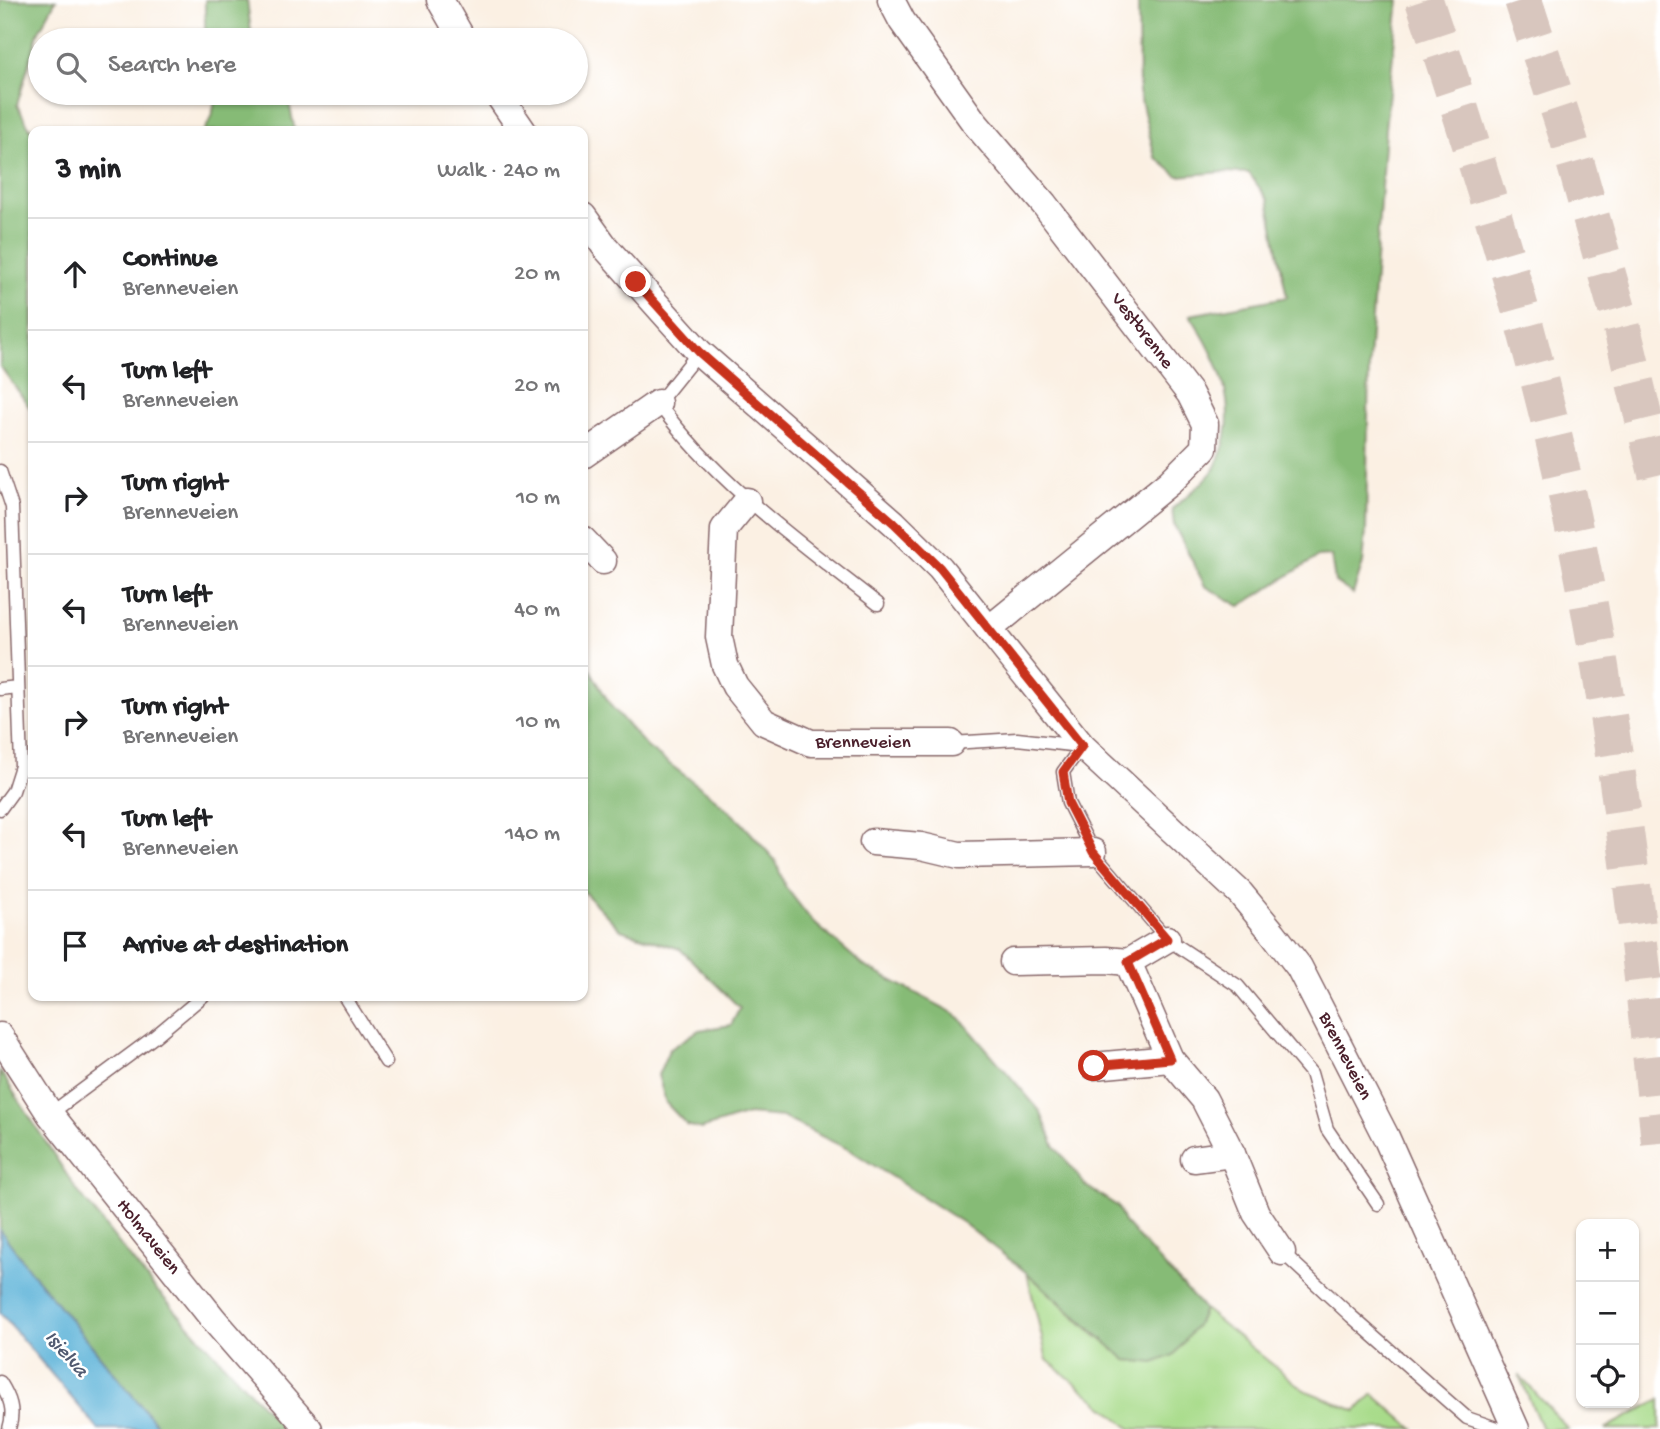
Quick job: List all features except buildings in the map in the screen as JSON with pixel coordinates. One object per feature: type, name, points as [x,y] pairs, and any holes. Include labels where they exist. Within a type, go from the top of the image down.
[{"type":"street","points":[[440,0],[456,28]]},
{"type":"street","name":"Vestbrenne","points":[[891,0],[902,21],[974,122],[1044,204],[1111,290],[1190,394],[1205,424],[1204,448],[1170,482],[989,629]]},
{"type":"street","points":[[505,105],[520,126]]},
{"type":"street","name":"Brenneveien","points":[[588,223],[606,248],[699,352],[894,523],[940,568],[1082,746],[1240,893],[1299,967],[1386,1137],[1516,1429]]},
{"type":"street","points":[[588,452],[658,403]]},
{"type":"street","name":"Brenneveien","points":[[747,501],[724,529],[719,637],[724,665],[735,686],[764,722],[811,743],[951,743]]},
{"type":"street","points":[[588,545],[603,561]]},
{"type":"street","points":[[873,842],[921,846],[959,855],[1093,852]]},
{"type":"street","points":[[1013,962],[1128,962],[1167,939]]},
{"type":"street","points":[[1128,962],[1170,1059],[1204,1099],[1232,1154],[1256,1213],[1282,1252]]},
{"type":"street","name":"Holmaveien","points":[[0,1035],[50,1114],[214,1320],[309,1429]]},
{"type":"street","points":[[1094,1066],[1170,1059]]},
{"type":"street","points":[[1194,1159],[1232,1154]]},
{"type":"lane","points":[[699,352],[658,403],[677,429],[747,501],[878,604]]},
{"type":"lane","points":[[0,471],[12,507],[21,766],[13,791],[0,809]]},
{"type":"lane","points":[[0,689],[18,687]]},
{"type":"lane","name":"Brenneveien","points":[[951,743],[1017,739],[1082,746]]},
{"type":"lane","points":[[1082,746],[1063,772],[1068,803],[1093,852],[1167,939],[1238,986],[1311,1073],[1327,1129],[1378,1205]]},
{"type":"lane","points":[[50,1114],[154,1037],[197,1001]]},
{"type":"lane","points":[[347,1001],[386,1062]]},
{"type":"lane","points":[[1282,1252],[1467,1418],[1499,1429]]},
{"type":"lane","points":[[0,1382],[10,1397],[13,1416],[9,1429]]},
{"type":"green space","points":[[0,0],[56,0],[41,28],[28,28],[28,67],[17,105],[29,126],[28,405],[0,366]]},
{"type":"green space","points":[[205,0],[247,0],[250,28],[205,28]]},
{"type":"green space","points":[[1138,0],[1399,0],[1385,129],[1369,362],[1366,531],[1363,563],[1353,594],[1335,582],[1331,556],[1318,557],[1240,606],[1205,586],[1174,525],[1172,509],[1215,468],[1226,435],[1228,417],[1227,399],[1217,364],[1190,315],[1287,297],[1268,200],[1249,173],[1178,176],[1155,157],[1139,92]]},
{"type":"green space","points":[[214,105],[290,105],[294,126],[207,126]]},
{"type":"green space","points":[[588,668],[611,706],[647,747],[716,799],[775,860],[785,886],[812,921],[864,966],[960,1018],[1040,1111],[1054,1145],[1086,1186],[1117,1206],[1124,1222],[1204,1309],[1198,1323],[1174,1355],[1154,1363],[1126,1360],[1027,1273],[963,1223],[850,1150],[782,1117],[748,1114],[701,1129],[687,1125],[666,1103],[658,1075],[669,1050],[699,1030],[731,1025],[740,1008],[680,949],[621,930],[588,896]]},
{"type":"green space","points":[[0,1071],[76,1189],[152,1285],[284,1429],[160,1429],[32,1273],[0,1230]]},
{"type":"green space","points":[[1027,1273],[1097,1337],[1198,1323],[1204,1309],[1304,1390],[1356,1411],[1373,1394],[1414,1429],[1131,1429],[1047,1360]]},
{"type":"green space","points":[[1519,1375],[1568,1429],[1542,1429]]},
{"type":"green space","points":[[1660,1399],[1660,1429],[1605,1429]]},
{"type":"water","name":"Isielva","points":[[0,1230],[160,1429],[98,1429],[0,1313]]},
{"type":"tunnel","points":[[1424,0],[1464,122],[1536,367],[1583,572],[1623,816],[1660,1143]]},
{"type":"tunnel","points":[[1523,0],[1569,140],[1620,320],[1660,486]]},
{"type":"route","points":[[636,282],[699,352],[894,523],[940,568],[1082,746],[1063,772],[1068,803],[1093,852],[1167,939],[1128,962],[1170,1059],[1094,1066]]}]
